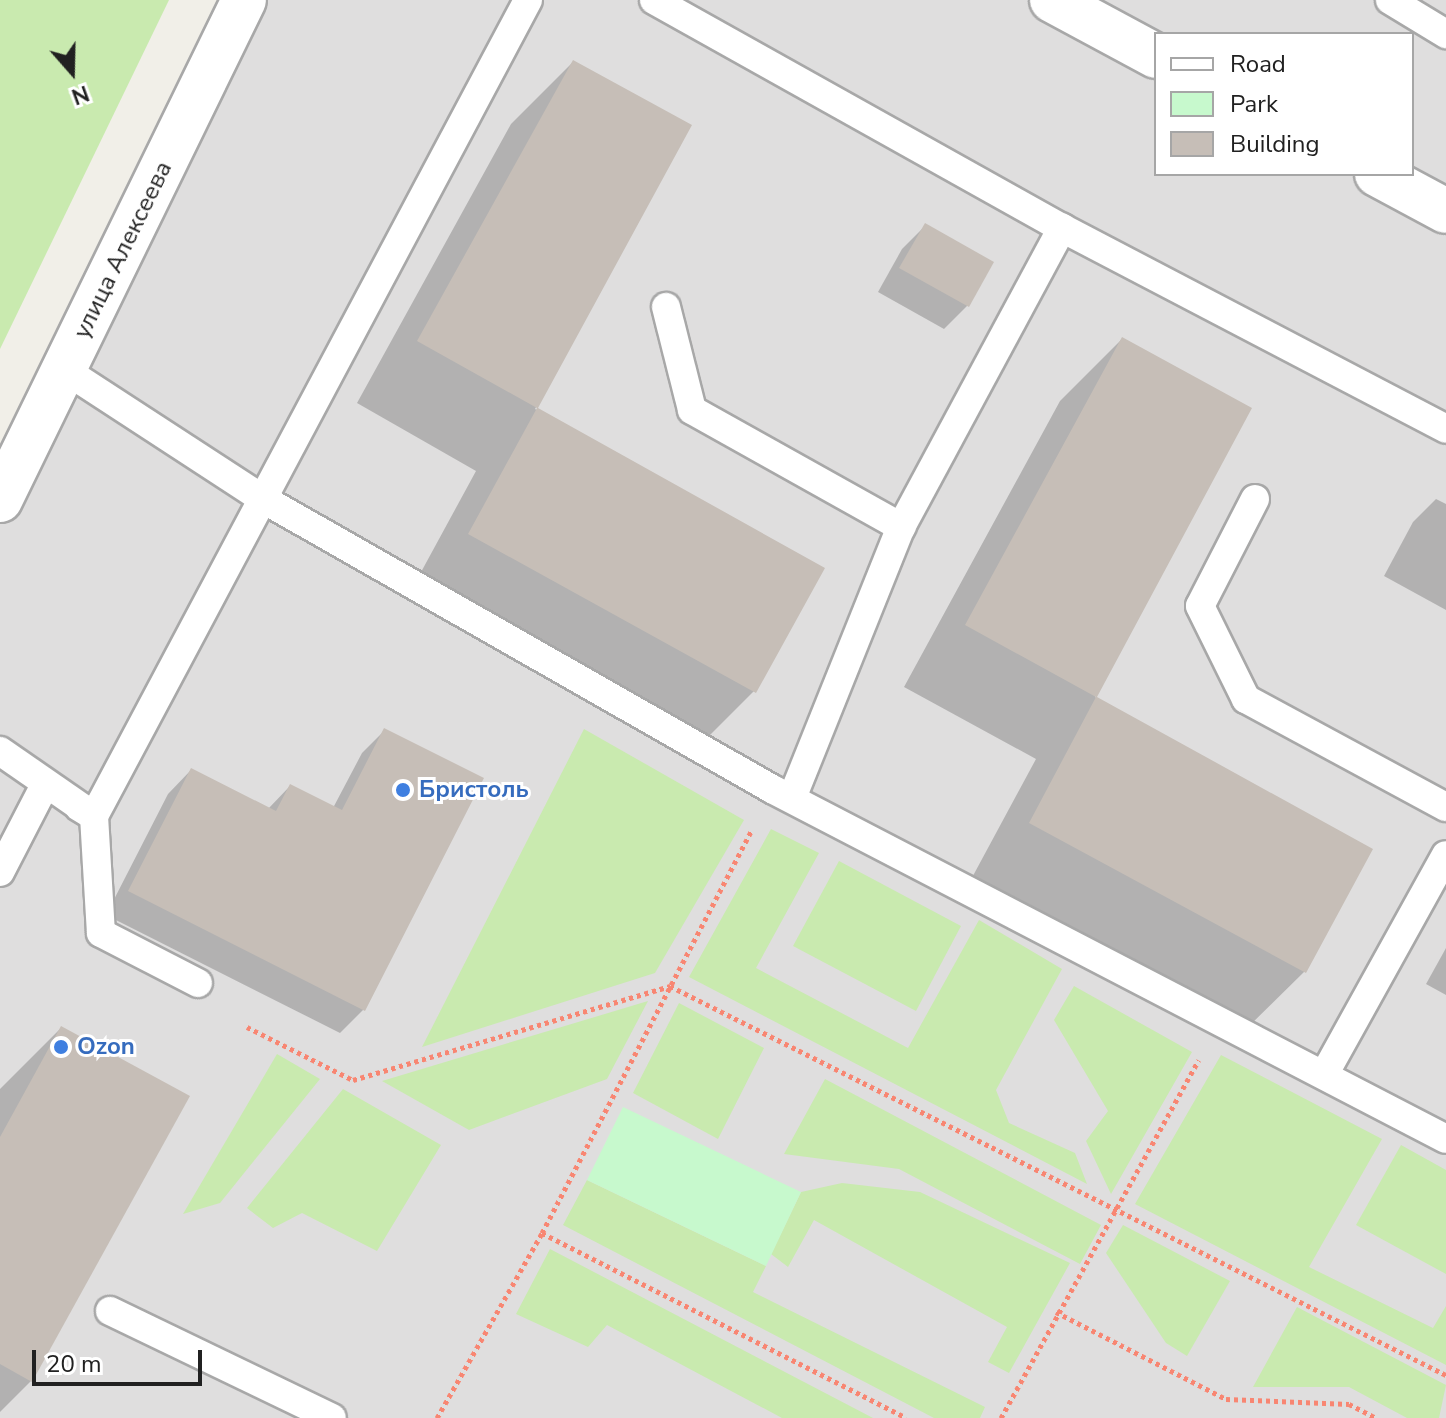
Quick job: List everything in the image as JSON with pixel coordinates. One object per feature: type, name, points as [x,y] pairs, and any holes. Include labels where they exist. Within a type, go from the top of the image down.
[{"type":"street","name":"улица Алексеева","points":[[0,500],[244,0]]},
{"type":"street","points":[[1052,0],[1154,55]]},
{"type":"street","points":[[1381,176],[1446,211]]},
{"type":"lane","points":[[198,983],[101,933],[94,816],[528,0]]},
{"type":"lane","points":[[654,0],[1062,228],[1446,429]]},
{"type":"lane","points":[[1390,0],[1446,34]]},
{"type":"lane","points":[[782,793],[901,527],[1062,228]]},
{"type":"lane","points":[[666,307],[692,410],[901,527]]},
{"type":"lane","points":[[65,370],[263,499],[782,793],[1325,1073],[1446,1139]]},
{"type":"lane","points":[[1255,499],[1200,606],[1246,699],[1446,807]]},
{"type":"lane","points":[[0,751],[94,816]]},
{"type":"lane","points":[[0,872],[45,785]]},
{"type":"lane","points":[[1325,1073],[1446,855]]},
{"type":"lane","points":[[110,1311],[332,1418]]},
{"type":"path","points":[[437,1418],[542,1233],[670,986],[782,793]]},
{"type":"path","points":[[247,1027],[353,1080],[670,986],[1446,1375]]},
{"type":"path","points":[[1001,1418],[1056,1312],[1221,1021]]},
{"type":"path","points":[[542,1233],[906,1418]]},
{"type":"path","points":[[1056,1312],[1226,1399],[1349,1404],[1376,1418]]},
{"type":"shaded area","points":[[244,0],[1446,0],[1446,1418],[0,1418],[0,500]]},
{"type":"green space","points":[[0,0],[169,0],[0,349]]},
{"type":"green space","points":[[584,729],[744,820],[655,973],[422,1047]]},
{"type":"green space","points":[[771,829],[819,853],[756,968],[908,1048],[979,920],[1062,969],[996,1090],[1009,1123],[1075,1153],[1087,1184],[689,977]]},
{"type":"green space","points":[[839,861],[961,926],[916,1011],[793,946]]},
{"type":"green space","points":[[1074,986],[1192,1052],[1111,1194],[1086,1141],[1108,1111],[1054,1020]]},
{"type":"green space","points":[[648,1001],[607,1079],[469,1130],[382,1081]]},
{"type":"green space","points":[[679,1003],[764,1048],[718,1139],[633,1093]]},
{"type":"green space","points":[[277,1054],[320,1079],[220,1203],[183,1214]]},
{"type":"green space","points":[[1221,1055],[1382,1139],[1309,1267],[1433,1328],[1446,1306],[1446,1365],[1135,1204]]},
{"type":"green space","points":[[825,1079],[1101,1225],[1080,1264],[899,1169],[784,1154]]},
{"type":"green space","points":[[343,1089],[441,1145],[377,1251],[302,1213],[273,1228],[247,1208]]},
{"type":"green space","points":[[623,1107],[801,1192],[766,1266],[587,1180]]},
{"type":"green space","points":[[1401,1145],[1446,1170],[1446,1274],[1356,1225]]},
{"type":"green space","points":[[587,1180],[766,1266],[753,1292],[985,1407],[980,1418],[934,1418],[563,1225]]},
{"type":"green space","points":[[842,1183],[920,1192],[1070,1263],[1009,1373],[988,1362],[1007,1327],[814,1220],[788,1267],[771,1254],[801,1192]]},
{"type":"green space","points":[[1123,1225],[1230,1281],[1187,1356],[1166,1343],[1106,1253]]},
{"type":"green space","points":[[550,1249],[873,1418],[782,1418],[607,1325],[588,1347],[516,1314]]},
{"type":"green space","points":[[1297,1307],[1446,1385],[1439,1418],[1407,1418],[1349,1387],[1253,1387]]},
{"type":"building","points":[[573,60],[692,125],[538,408],[825,568],[756,693],[468,534],[537,408],[417,341]]},
{"type":"building","points":[[925,223],[994,262],[969,307],[899,268]]},
{"type":"building","points":[[1122,337],[1252,408],[1097,697],[1373,849],[1306,973],[1029,823],[1096,697],[965,625]]},
{"type":"building","points":[[384,728],[484,778],[365,1011],[128,891],[191,768],[276,811],[290,784],[342,810]]},
{"type":"building","points":[[61,1026],[190,1096],[32,1382],[0,1364],[0,1137]]},
{"type":"place","name":"Бристоль","points":[[403,790]]},
{"type":"place","name":"Ozon","points":[[61,1047]]}]
